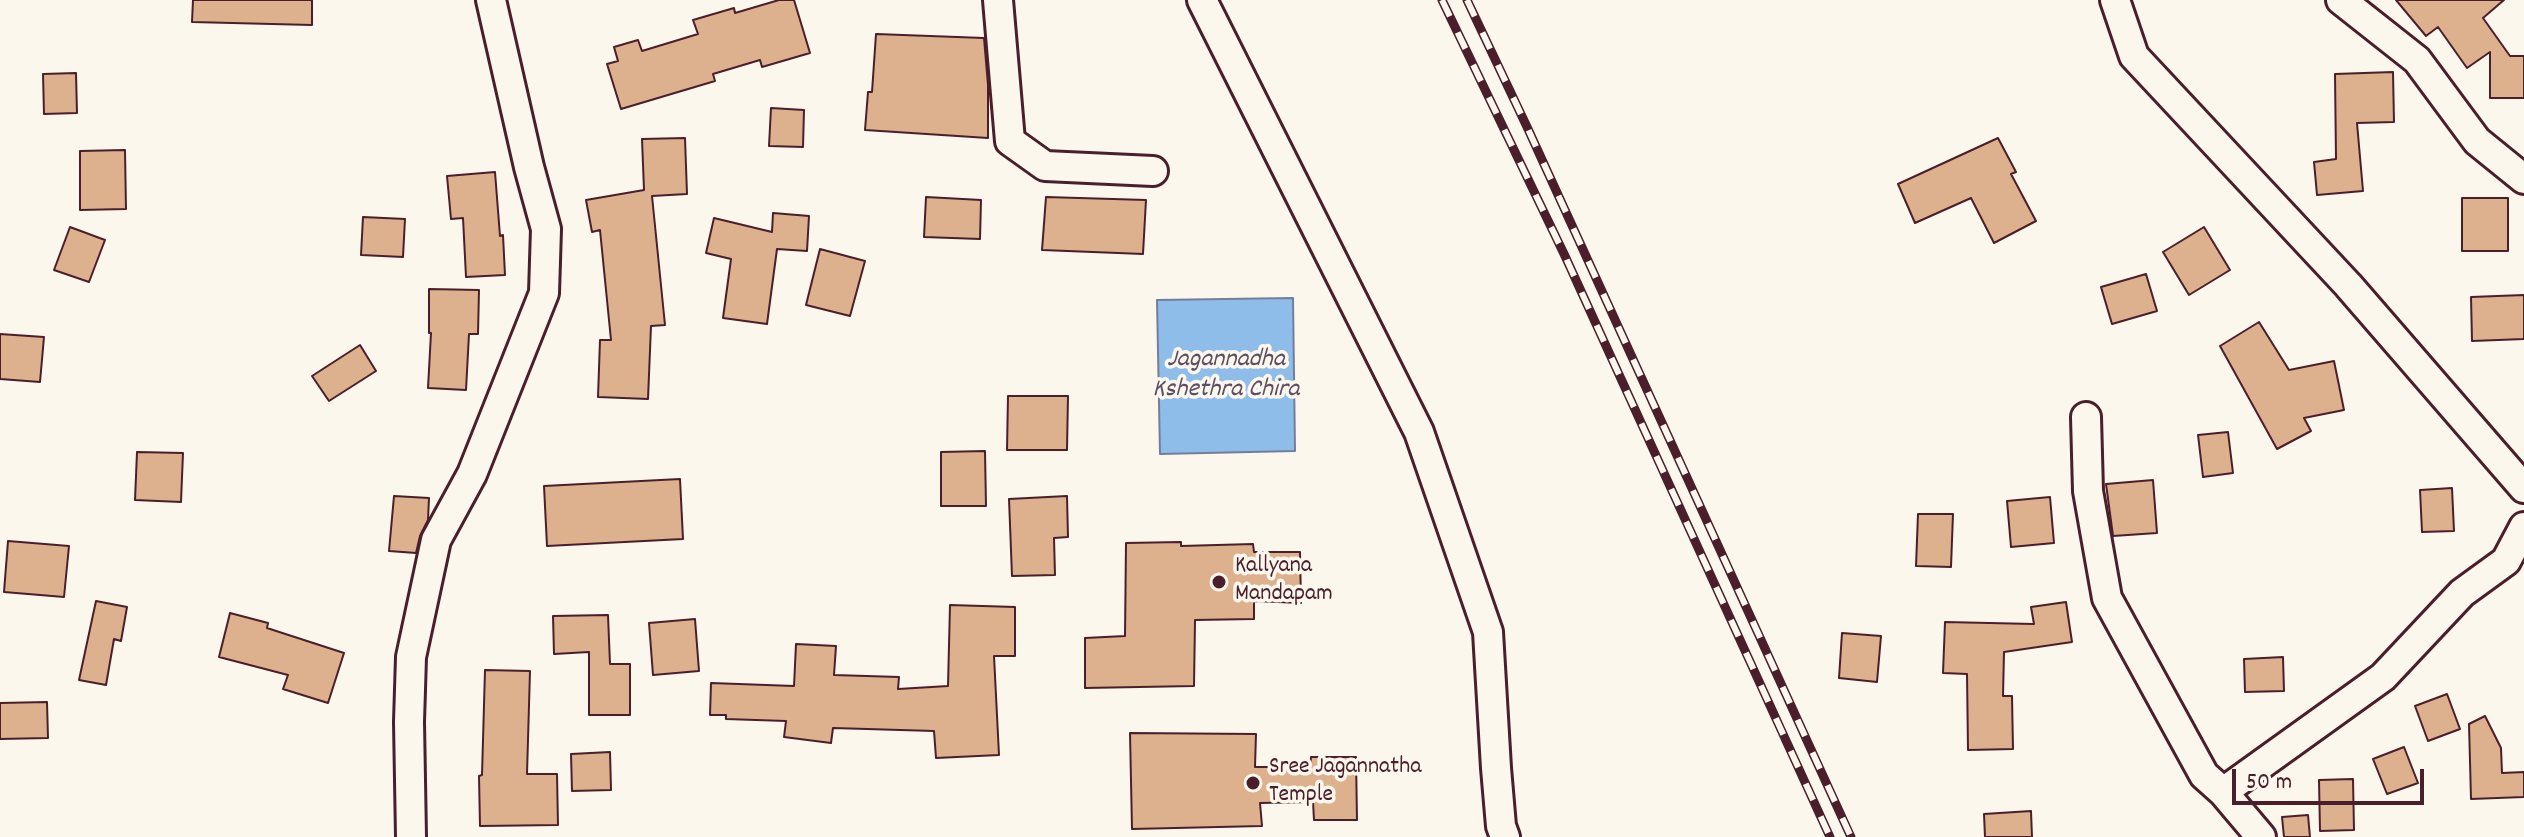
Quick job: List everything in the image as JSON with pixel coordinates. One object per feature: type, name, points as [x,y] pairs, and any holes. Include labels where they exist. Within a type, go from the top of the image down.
[{"type":"street","points":[[411,837],[411,657],[436,540],[472,474],[544,293],[546,229],[491,0]]},
{"type":"street","points":[[998,0],[1010,141],[1045,166],[1153,171]]},
{"type":"street","points":[[1202,0],[1419,432],[1488,632],[1497,778],[1501,826],[1505,837]]},
{"type":"street","points":[[2115,0],[2134,56],[2348,285],[2524,488]]},
{"type":"street","points":[[2341,0],[2417,60],[2477,141],[2524,179]]},
{"type":"street","points":[[2086,417],[2088,491],[2107,598],[2204,775],[2223,792],[2261,837]]},
{"type":"street","points":[[2223,792],[2383,677],[2462,593],[2506,561],[2524,527]]},
{"type":"water","name":"Jagannadha Kshethra Chira","points":[[1293,298],[1295,451],[1160,454],[1157,300]]},
{"type":"building","points":[[193,0],[312,0],[312,25],[192,22]]},
{"type":"building","points":[[779,0],[794,0],[810,53],[762,67],[760,60],[713,74],[715,81],[621,109],[607,64],[618,61],[614,47],[638,40],[642,51],[698,34],[693,20],[734,8],[735,13]]},
{"type":"building","points":[[2396,0],[2504,0],[2483,18],[2510,56],[2524,56],[2524,98],[2490,98],[2490,52],[2467,68],[2438,27],[2426,36]]},
{"type":"building","points":[[876,34],[984,38],[988,138],[865,130],[868,92],[872,92]]},
{"type":"building","points":[[2393,72],[2394,122],[2357,123],[2363,191],[2317,195],[2314,162],[2336,159],[2335,74]]},
{"type":"building","points":[[76,73],[77,113],[44,114],[43,74]]},
{"type":"building","points":[[771,108],[804,110],[803,147],[769,146]]},
{"type":"building","points":[[685,138],[687,194],[652,196],[665,325],[651,326],[648,399],[598,397],[600,340],[611,340],[600,230],[592,232],[586,200],[644,190],[642,139]]},
{"type":"building","points":[[1998,138],[2016,172],[2011,174],[2036,221],[1994,243],[1971,198],[1915,223],[1898,184]]},
{"type":"building","points":[[125,150],[126,209],[80,210],[80,151]]},
{"type":"building","points":[[495,172],[505,275],[466,277],[463,218],[451,219],[447,176]]},
{"type":"building","points":[[926,197],[981,200],[980,239],[924,237]]},
{"type":"building","points":[[1046,197],[1146,200],[1143,254],[1042,250]]},
{"type":"building","points":[[2462,198],[2508,198],[2508,251],[2462,251]]},
{"type":"building","points":[[773,213],[809,216],[807,251],[777,249],[767,324],[723,318],[731,259],[706,253],[714,218],[772,232]]},
{"type":"building","points":[[363,217],[405,219],[403,257],[361,255]]},
{"type":"building","points":[[70,227],[105,240],[89,282],[54,270]]},
{"type":"building","points":[[2204,227],[2230,270],[2189,295],[2163,252]]},
{"type":"building","points":[[820,249],[865,261],[850,316],[806,305]]},
{"type":"building","points":[[2146,274],[2157,311],[2112,324],[2101,287]]},
{"type":"building","points":[[429,289],[479,290],[478,334],[469,334],[466,390],[428,388],[431,333]]},
{"type":"building","points":[[2524,295],[2524,339],[2472,341],[2471,297]]},
{"type":"building","points":[[2259,322],[2289,370],[2334,361],[2344,410],[2304,418],[2311,431],[2277,449],[2220,346]]},
{"type":"building","points":[[0,334],[44,337],[40,382],[0,379]]},
{"type":"building","points":[[360,345],[376,371],[329,401],[312,376]]},
{"type":"building","points":[[1008,396],[1068,396],[1067,450],[1007,450]]},
{"type":"building","points":[[2228,432],[2233,473],[2203,477],[2198,435]]},
{"type":"building","points":[[985,451],[986,506],[941,506],[941,452]]},
{"type":"building","points":[[137,452],[183,453],[181,502],[135,500]]},
{"type":"building","points":[[680,479],[683,539],[547,546],[544,486]]},
{"type":"building","points":[[2153,480],[2157,533],[2113,536],[2106,484]]},
{"type":"building","points":[[2452,488],[2454,531],[2422,532],[2420,490]]},
{"type":"building","points":[[394,496],[429,498],[428,520],[416,553],[389,551]]},
{"type":"building","points":[[1067,496],[1068,537],[1054,538],[1055,575],[1012,576],[1009,499]]},
{"type":"building","points":[[2050,497],[2054,543],[2011,547],[2007,501]]},
{"type":"building","points":[[1918,514],[1953,514],[1951,567],[1916,566]]},
{"type":"building","points":[[8,541],[69,546],[64,597],[4,592]]},
{"type":"building","points":[[1181,542],[1181,546],[1253,544],[1254,552],[1300,552],[1301,603],[1254,601],[1254,619],[1195,620],[1194,686],[1085,688],[1085,638],[1125,636],[1126,543]]},
{"type":"building","points":[[96,601],[127,607],[121,641],[114,639],[106,685],[79,680]]},
{"type":"building","points":[[2066,602],[2072,642],[2004,652],[2003,696],[2012,696],[2013,749],[1968,750],[1967,674],[1943,673],[1945,622],[2034,624],[2031,607]]},
{"type":"building","points":[[950,605],[1015,607],[1015,656],[994,656],[999,755],[936,758],[934,731],[833,728],[831,743],[784,737],[786,721],[726,719],[726,715],[710,715],[711,683],[794,686],[796,644],[836,646],[834,675],[899,677],[898,689],[948,686]]},
{"type":"building","points":[[230,613],[268,623],[267,628],[344,653],[328,703],[283,689],[288,675],[219,657]]},
{"type":"building","points":[[608,615],[610,664],[630,664],[630,715],[589,715],[589,652],[554,654],[553,616]]},
{"type":"building","points":[[695,619],[699,671],[653,675],[649,623]]},
{"type":"building","points":[[1842,633],[1881,636],[1877,682],[1839,678]]},
{"type":"building","points":[[2283,657],[2284,691],[2245,692],[2244,659]]},
{"type":"building","points":[[485,670],[530,671],[527,774],[557,774],[558,825],[480,826],[479,776],[482,775]]},
{"type":"building","points":[[2447,694],[2460,729],[2428,741],[2415,706]]},
{"type":"building","points":[[47,702],[48,738],[0,739],[0,703]]},
{"type":"building","points":[[2485,716],[2501,748],[2502,773],[2524,772],[2524,797],[2471,799],[2469,724]]},
{"type":"building","points":[[1130,733],[1256,734],[1255,767],[1310,767],[1311,757],[1356,757],[1357,820],[1314,820],[1313,802],[1260,803],[1262,826],[1132,829]]},
{"type":"building","points":[[2404,747],[2418,783],[2387,794],[2373,759]]},
{"type":"building","points":[[610,752],[611,790],[572,791],[571,754]]},
{"type":"building","points":[[2353,779],[2354,830],[2320,831],[2319,780]]},
{"type":"building","points":[[2031,811],[2032,837],[1985,837],[1984,814]]},
{"type":"building","points":[[2308,815],[2310,837],[2284,837],[2282,817]]},
{"type":"railway","points":[[1442,0],[1565,256],[1830,837]]},
{"type":"railway","points":[[1467,0],[1851,837]]},
{"type":"place","name":"Kallyana Mandapam","points":[[1219,582]]},
{"type":"place","name":"Sree Jagannatha Temple","points":[[1253,783]]}]
